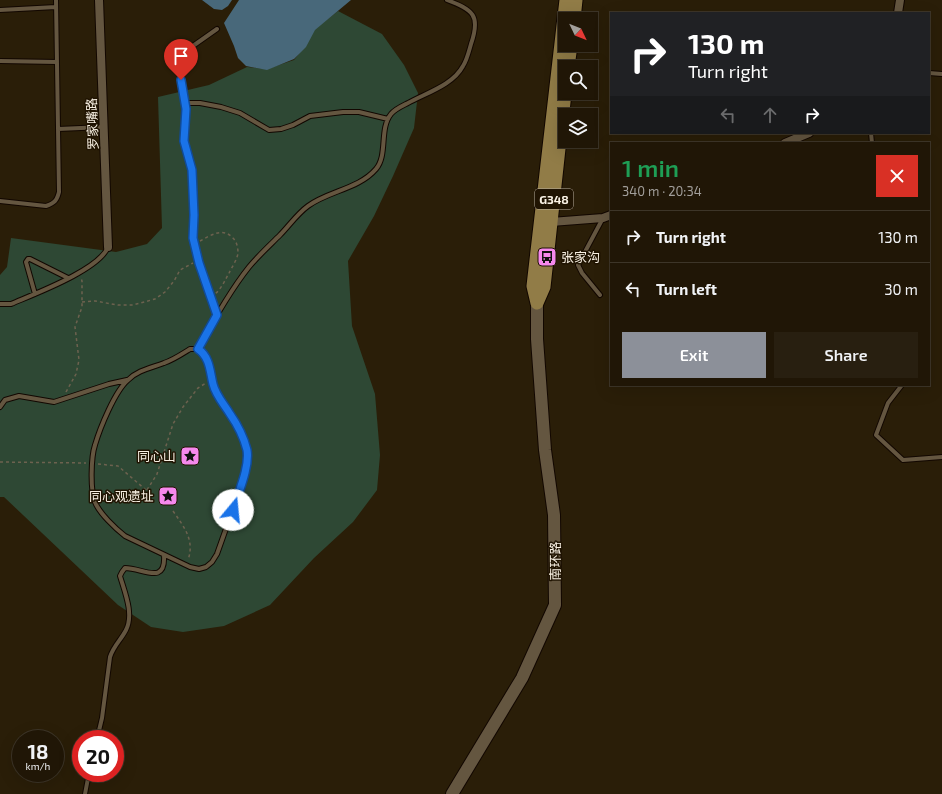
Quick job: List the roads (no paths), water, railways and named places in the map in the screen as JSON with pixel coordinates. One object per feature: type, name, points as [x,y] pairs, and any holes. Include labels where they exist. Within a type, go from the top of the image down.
[{"type":"main road","name":"南环路","points":[[452,794],[522,678],[555,605],[554,515],[545,450],[536,303],[544,287],[546,221],[566,0]]},
{"type":"main road","points":[[575,12],[576,0]]},
{"type":"main road","name":"南环路","points":[[546,221],[564,100]]},
{"type":"street","name":"罗家嘴路","points":[[99,0],[108,247]]},
{"type":"street","points":[[898,12],[900,0]]},
{"type":"street","points":[[786,142],[806,134]]},
{"type":"street","points":[[546,221],[603,218],[610,215]]},
{"type":"lane","points":[[0,201],[46,206],[54,204],[58,200],[60,192],[56,0]]},
{"type":"lane","points":[[198,349],[217,315],[249,266],[306,208],[319,199],[355,184],[377,168],[381,160],[383,139],[388,119],[391,114],[399,107],[442,86],[452,79],[464,65],[475,32],[476,20],[472,13],[464,7],[447,0]]},
{"type":"lane","points":[[0,10],[56,7]]},
{"type":"lane","points":[[217,29],[190,48],[182,58],[180,69],[185,103],[184,141],[192,170],[194,215],[193,238],[198,260],[217,315]]},
{"type":"lane","points":[[0,61],[57,62]]},
{"type":"lane","points":[[930,73],[942,74]]},
{"type":"lane","points":[[185,103],[200,103],[221,107],[240,113],[269,130],[281,130],[310,116],[343,112],[359,112],[388,119]]},
{"type":"lane","points":[[58,129],[104,127]]},
{"type":"lane","points":[[600,294],[578,266],[603,218]]},
{"type":"lane","points":[[0,304],[11,304],[79,273],[104,254],[108,247]]},
{"type":"lane","points":[[35,294],[26,262],[28,260],[68,278]]},
{"type":"lane","points":[[190,349],[198,349],[203,352],[208,362],[218,397],[238,427],[247,450],[247,464],[233,510],[217,554],[212,562],[206,567],[199,569],[164,555],[120,532],[99,510],[93,496],[92,463],[95,445],[109,409],[117,393],[127,380],[138,372],[165,363],[190,349]]},
{"type":"lane","points":[[0,407],[5,400],[19,396],[54,402],[95,388],[127,380]]},
{"type":"lane","points":[[901,386],[888,403],[876,435],[903,460],[942,457]]},
{"type":"lane","points":[[99,730],[110,657],[113,648],[126,630],[129,620],[129,609],[120,576],[125,568],[149,573],[159,572],[163,569],[164,555]]},
{"type":"lane","points":[[85,794],[87,782]]},
{"type":"water","points":[[202,0],[232,0],[228,6],[222,10],[214,9]]},
{"type":"water","points":[[239,0],[351,0],[315,30],[306,47],[294,59],[267,70],[246,66],[238,58],[224,23]]},
{"type":"place","name":"张家沟","points":[[547,257]]},
{"type":"place","name":"同心山","points":[[190,456]]},
{"type":"place","name":"同心观遗址","points":[[168,496]]}]
